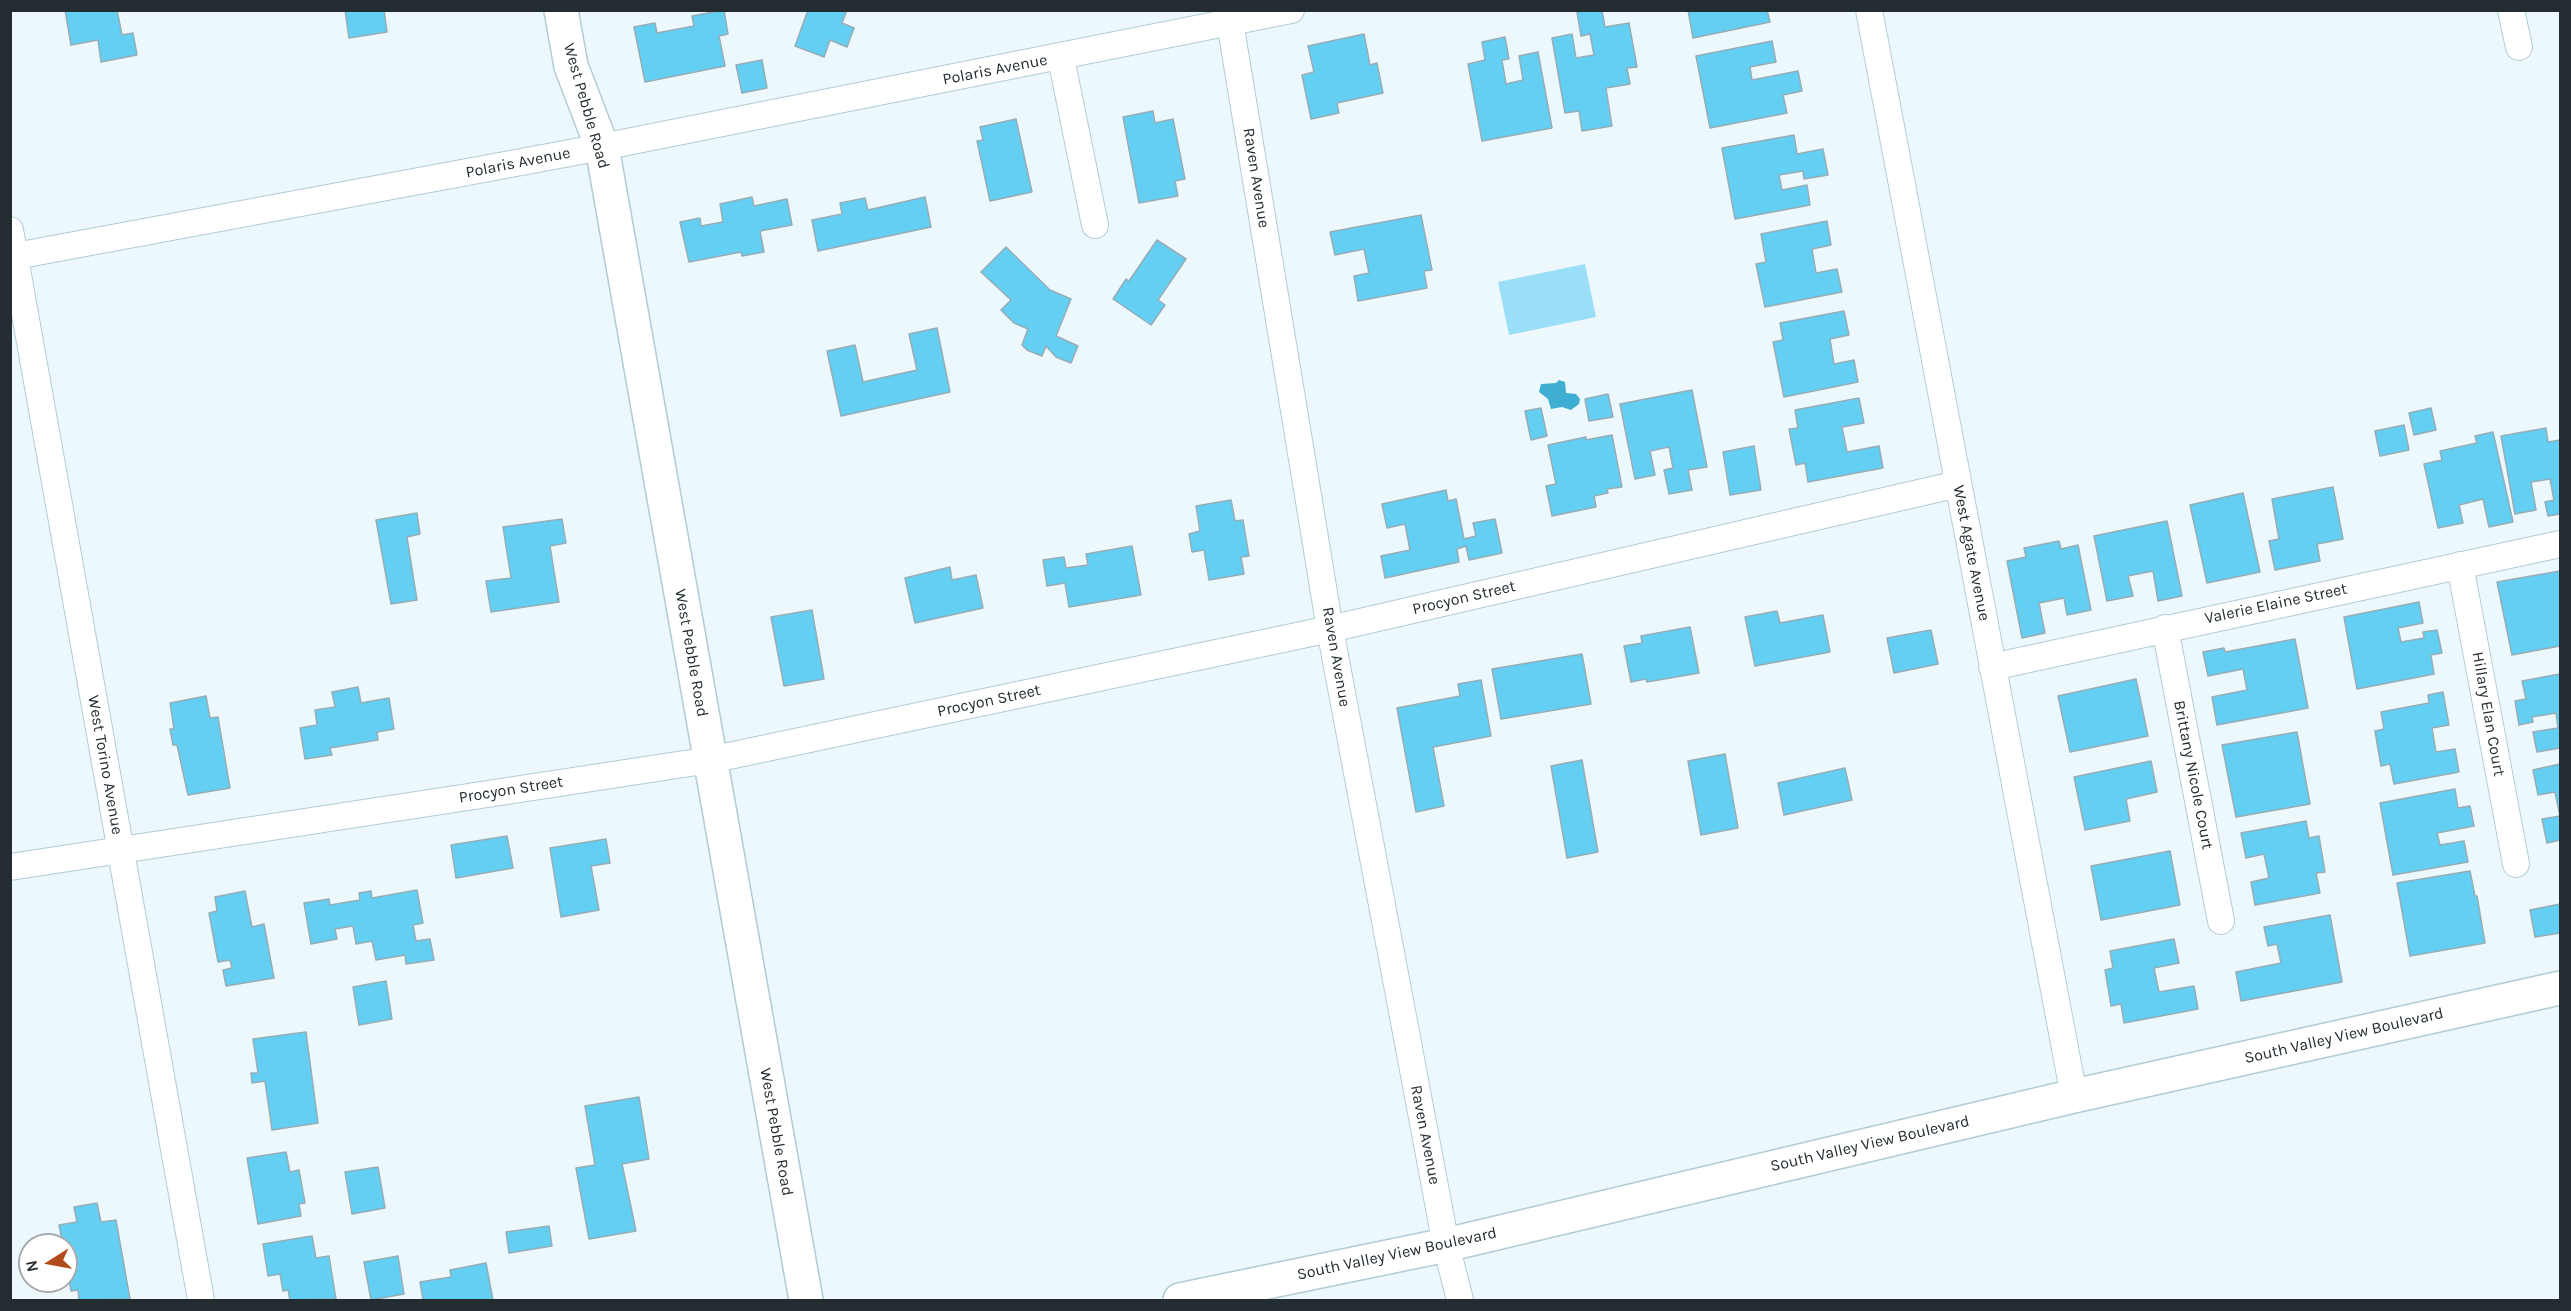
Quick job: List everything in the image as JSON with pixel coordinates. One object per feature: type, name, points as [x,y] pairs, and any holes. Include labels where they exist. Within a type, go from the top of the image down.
[{"type":"main road","name":"West Pebble Road","points":[[561,10],[571,66],[602,147],[806,1300]]},
{"type":"main road","name":"South Valley View Boulevard","points":[[1180,1300],[1446,1245],[2074,1096],[2560,988]]},
{"type":"street","name":"Polaris Avenue","points":[[13,257],[602,147],[1061,58],[1229,17],[1291,10]]},
{"type":"street","name":"West Agate Avenue","points":[[1869,10],[2074,1096]]},
{"type":"street","points":[[2511,10],[2519,46]]},
{"type":"street","name":"Raven Avenue","points":[[1229,17],[1330,628],[1446,1245],[1460,1300]]},
{"type":"street","name":"Polaris Avenue","points":[[1061,58],[1095,225]]},
{"type":"street","name":"West Torino Avenue","points":[[10,230],[201,1300]]},
{"type":"street","name":"Procyon Street","points":[[10,867],[710,759],[1330,628],[1958,484]]},
{"type":"street","name":"Valerie Elaine Street","points":[[1992,667],[2560,544]]},
{"type":"street","name":"Hillary Elan Court","points":[[2460,565],[2516,864]]},
{"type":"street","name":"Brittany Nicole Court","points":[[2165,628],[2221,921]]},
{"type":"shaded area","points":[[1585,264],[1596,317],[1509,335],[1498,282]]},
{"type":"shaded area","points":[[1559,380],[1565,382],[1566,393],[1576,394],[1580,399],[1579,404],[1571,410],[1562,407],[1551,409],[1548,399],[1539,392],[1541,384],[1556,383]]},
{"type":"building","points":[[65,10],[117,10],[122,35],[133,33],[137,55],[101,62],[98,40],[71,45]]},
{"type":"building","points":[[345,10],[384,10],[387,32],[349,38]]},
{"type":"building","points":[[724,10],[728,34],[719,36],[725,66],[645,82],[634,27],[655,23],[657,33],[694,26],[692,16]]},
{"type":"building","points":[[808,10],[847,10],[842,23],[854,28],[847,47],[830,40],[824,57],[795,46]]},
{"type":"building","points":[[1602,10],[1605,27],[1629,23],[1637,67],[1627,68],[1630,84],[1606,88],[1612,126],[1582,131],[1579,111],[1565,113],[1552,38],[1572,34],[1576,58],[1594,55],[1590,34],[1581,36],[1577,12]]},
{"type":"building","points":[[1688,10],[1767,10],[1770,22],[1693,38]]},
{"type":"building","points":[[1364,34],[1370,65],[1377,63],[1383,93],[1337,103],[1339,113],[1311,119],[1302,75],[1314,72],[1308,46]]},
{"type":"building","points":[[1505,37],[1509,59],[1502,60],[1506,84],[1523,80],[1519,56],[1538,52],[1552,128],[1482,141],[1468,64],[1485,60],[1482,42]]},
{"type":"building","points":[[1772,41],[1776,62],[1750,67],[1752,80],[1798,71],[1802,91],[1783,95],[1787,113],[1710,128],[1696,56]]},
{"type":"building","points":[[762,60],[767,88],[742,93],[736,65]]},
{"type":"building","points":[[1153,111],[1155,123],[1173,119],[1185,179],[1175,181],[1178,196],[1139,203],[1123,117]]},
{"type":"building","points":[[1016,119],[1032,192],[990,201],[977,141],[983,140],[980,127]]},
{"type":"building","points":[[1794,135],[1797,154],[1823,149],[1828,175],[1804,179],[1803,171],[1779,175],[1782,190],[1807,185],[1810,205],[1735,219],[1722,148]]},
{"type":"building","points":[[752,197],[754,206],[787,199],[792,225],[760,231],[764,252],[742,256],[741,252],[689,262],[680,222],[700,218],[701,226],[723,222],[720,204]]},
{"type":"building","points":[[925,197],[931,227],[818,251],[812,220],[842,214],[840,203],[865,198],[868,210]]},
{"type":"building","points":[[1421,215],[1432,270],[1424,271],[1427,288],[1358,301],[1354,276],[1369,273],[1364,249],[1335,255],[1330,232]]},
{"type":"building","points":[[1827,221],[1831,245],[1812,249],[1816,273],[1837,269],[1842,292],[1765,307],[1756,264],[1766,262],[1761,234]]},
{"type":"building","points":[[1157,240],[1186,259],[1158,300],[1165,305],[1151,325],[1113,299],[1126,279],[1129,281]]},
{"type":"building","points":[[1006,247],[1050,290],[1071,299],[1056,336],[1078,346],[1071,363],[1056,357],[1046,346],[1042,356],[1027,350],[1022,345],[1028,329],[1014,323],[1001,310],[1011,300],[981,272]]},
{"type":"building","points":[[1844,311],[1849,335],[1830,339],[1834,364],[1854,360],[1858,382],[1784,397],[1773,342],[1783,340],[1780,323]]},
{"type":"building","points":[[937,328],[950,392],[841,416],[827,351],[855,345],[863,382],[917,370],[909,334]]},
{"type":"building","points":[[1692,390],[1707,467],[1688,470],[1692,490],[1669,494],[1664,470],[1673,468],[1669,447],[1650,451],[1655,475],[1635,479],[1620,404]]},
{"type":"building","points":[[1608,394],[1613,417],[1589,421],[1585,399]]},
{"type":"building","points":[[1859,398],[1864,423],[1842,427],[1847,452],[1879,446],[1883,468],[1808,482],[1805,463],[1796,465],[1789,429],[1798,428],[1795,410]]},
{"type":"building","points":[[1541,408],[1547,436],[1531,440],[1525,411]]},
{"type":"building","points":[[2431,408],[2436,430],[2414,435],[2409,413]]},
{"type":"building","points":[[2404,425],[2409,450],[2380,456],[2375,431]]},
{"type":"building","points":[[2546,428],[2548,442],[2560,440],[2560,514],[2548,516],[2545,502],[2554,500],[2550,479],[2531,482],[2536,510],[2515,514],[2501,436]]},
{"type":"building","points":[[2493,432],[2513,522],[2489,527],[2483,499],[2459,505],[2463,523],[2438,528],[2424,464],[2442,460],[2440,451],[2477,443],[2475,436]]},
{"type":"building","points":[[1612,435],[1622,487],[1607,489],[1608,493],[1594,496],[1596,507],[1552,516],[1546,486],[1556,484],[1548,445],[1586,437],[1586,440]]},
{"type":"building","points":[[1754,446],[1761,490],[1730,495],[1723,452]]},
{"type":"building","points":[[2333,487],[2343,539],[2317,544],[2320,561],[2275,570],[2269,541],[2279,539],[2272,499]]},
{"type":"building","points":[[1446,490],[1448,501],[1456,499],[1464,539],[1476,536],[1473,523],[1495,519],[1502,553],[1469,560],[1466,546],[1457,549],[1459,562],[1385,578],[1381,556],[1410,550],[1405,524],[1387,528],[1382,504]]},
{"type":"building","points":[[2243,493],[2260,572],[2207,583],[2190,505]]},
{"type":"building","points":[[1231,500],[1235,521],[1243,520],[1249,556],[1241,557],[1244,574],[1209,580],[1204,550],[1192,552],[1189,534],[1200,531],[1196,506]]},
{"type":"building","points":[[417,513],[420,534],[407,537],[417,600],[391,604],[376,520]]},
{"type":"building","points":[[562,519],[566,543],[550,546],[559,602],[491,612],[486,581],[511,578],[503,527]]},
{"type":"building","points":[[2167,521],[2182,596],[2158,601],[2153,571],[2128,576],[2133,596],[2107,601],[2094,536]]},
{"type":"building","points":[[2059,541],[2061,549],[2078,545],[2091,610],[2067,615],[2064,598],[2039,603],[2045,633],[2022,638],[2007,561],[2026,557],[2024,548]]},
{"type":"building","points":[[1132,546],[1141,595],[1069,607],[1065,583],[1047,586],[1043,560],[1064,557],[1066,568],[1088,565],[1086,554]]},
{"type":"building","points":[[950,567],[952,580],[976,575],[983,608],[915,623],[905,578]]},
{"type":"building","points":[[2560,571],[2560,646],[2512,655],[2497,582]]},
{"type":"building","points":[[2419,602],[2423,623],[2398,628],[2401,642],[2424,638],[2423,632],[2437,630],[2442,653],[2431,655],[2434,674],[2357,689],[2344,617]]},
{"type":"building","points":[[812,610],[824,679],[784,686],[771,617]]},
{"type":"building","points":[[1777,611],[1780,623],[1823,615],[1830,652],[1755,666],[1745,617]]},
{"type":"building","points":[[1690,627],[1699,673],[1647,682],[1646,679],[1631,682],[1624,646],[1642,643],[1641,636]]},
{"type":"building","points":[[1931,630],[1938,664],[1894,673],[1887,638]]},
{"type":"building","points":[[2295,639],[2308,708],[2217,725],[2212,697],[2247,690],[2243,669],[2208,676],[2203,652],[2224,648],[2225,652]]},
{"type":"building","points":[[1582,654],[1591,704],[1501,719],[1492,669]]},
{"type":"building","points":[[2560,674],[2560,748],[2537,752],[2533,732],[2558,728],[2556,713],[2532,717],[2533,722],[2519,725],[2515,701],[2526,699],[2522,681]]},
{"type":"building","points":[[2136,679],[2148,736],[2070,752],[2058,696]]},
{"type":"building","points":[[1481,680],[1491,736],[1433,747],[1444,806],[1416,812],[1397,708],[1460,696],[1458,684]]},
{"type":"building","points":[[358,687],[361,703],[389,698],[394,729],[377,732],[378,740],[330,748],[332,755],[305,759],[300,728],[317,725],[315,710],[335,707],[332,692]]},
{"type":"building","points":[[2443,692],[2449,725],[2432,728],[2436,752],[2455,749],[2459,772],[2394,784],[2390,764],[2381,766],[2375,731],[2384,729],[2381,712],[2429,703],[2428,695]]},
{"type":"building","points":[[206,696],[210,718],[218,717],[230,788],[188,795],[177,745],[173,745],[170,729],[174,729],[170,703]]},
{"type":"building","points":[[2297,732],[2310,804],[2236,817],[2222,745]]},
{"type":"building","points":[[1725,754],[1738,828],[1701,835],[1688,761]]},
{"type":"building","points":[[1582,760],[1598,852],[1567,858],[1551,766]]},
{"type":"building","points":[[2151,761],[2157,792],[2126,799],[2130,821],[2085,830],[2074,777]]},
{"type":"building","points":[[2560,764],[2560,816],[2555,792],[2538,795],[2533,770]]},
{"type":"building","points":[[1845,768],[1852,800],[1784,815],[1778,783]]},
{"type":"building","points":[[2455,789],[2458,808],[2470,806],[2474,826],[2437,833],[2440,845],[2464,841],[2468,862],[2393,875],[2380,803]]},
{"type":"building","points":[[2560,816],[2560,840],[2547,843],[2542,819]]},
{"type":"building","points":[[2306,821],[2309,838],[2319,836],[2325,872],[2316,873],[2320,893],[2255,905],[2251,882],[2269,878],[2264,854],[2246,858],[2241,833]]},
{"type":"building","points":[[507,836],[513,868],[456,878],[451,845]]},
{"type":"building","points":[[606,839],[610,863],[591,866],[599,910],[561,917],[550,848]]},
{"type":"building","points":[[2170,851],[2180,905],[2101,920],[2091,866]]},
{"type":"building","points":[[2470,871],[2485,943],[2410,956],[2397,883]]},
{"type":"building","points":[[417,890],[423,923],[413,925],[416,941],[430,939],[434,960],[406,964],[405,955],[376,960],[372,941],[356,944],[353,926],[335,929],[337,939],[311,944],[304,903],[329,899],[330,905],[360,900],[359,893],[371,891],[372,898]]},
{"type":"building","points":[[245,891],[252,927],[264,924],[274,978],[226,986],[223,970],[232,968],[230,960],[218,962],[209,913],[217,911],[215,897]]},
{"type":"building","points":[[2560,904],[2560,933],[2535,937],[2530,910]]},
{"type":"building","points":[[2330,915],[2342,982],[2241,1001],[2236,972],[2281,963],[2277,944],[2268,946],[2264,927]]},
{"type":"building","points":[[2174,939],[2179,963],[2154,968],[2159,992],[2194,986],[2198,1009],[2124,1023],[2121,1004],[2111,1006],[2105,970],[2113,968],[2110,951]]},
{"type":"building","points":[[386,981],[392,1019],[359,1025],[353,987]]},
{"type":"building","points":[[306,1032],[318,1123],[272,1130],[265,1081],[252,1083],[251,1073],[258,1073],[253,1039]]},
{"type":"building","points":[[639,1097],[649,1159],[622,1164],[636,1231],[589,1239],[576,1168],[595,1165],[585,1106]]},
{"type":"building","points":[[286,1152],[290,1172],[299,1170],[305,1203],[299,1204],[301,1216],[258,1224],[247,1158]]},
{"type":"building","points":[[378,1167],[385,1208],[352,1214],[345,1172]]},
{"type":"building","points":[[97,1203],[101,1222],[116,1220],[130,1299],[79,1300],[78,1233],[61,1233],[59,1225],[77,1222],[74,1207]]},
{"type":"building","points":[[549,1226],[552,1246],[509,1253],[506,1232]]},
{"type":"building","points":[[312,1236],[316,1258],[329,1256],[336,1299],[290,1300],[288,1290],[283,1291],[280,1274],[268,1276],[263,1244]]},
{"type":"building","points":[[398,1256],[404,1294],[371,1300],[364,1262]]},
{"type":"building","points":[[486,1263],[493,1300],[423,1300],[420,1282],[451,1277],[450,1270]]}]
